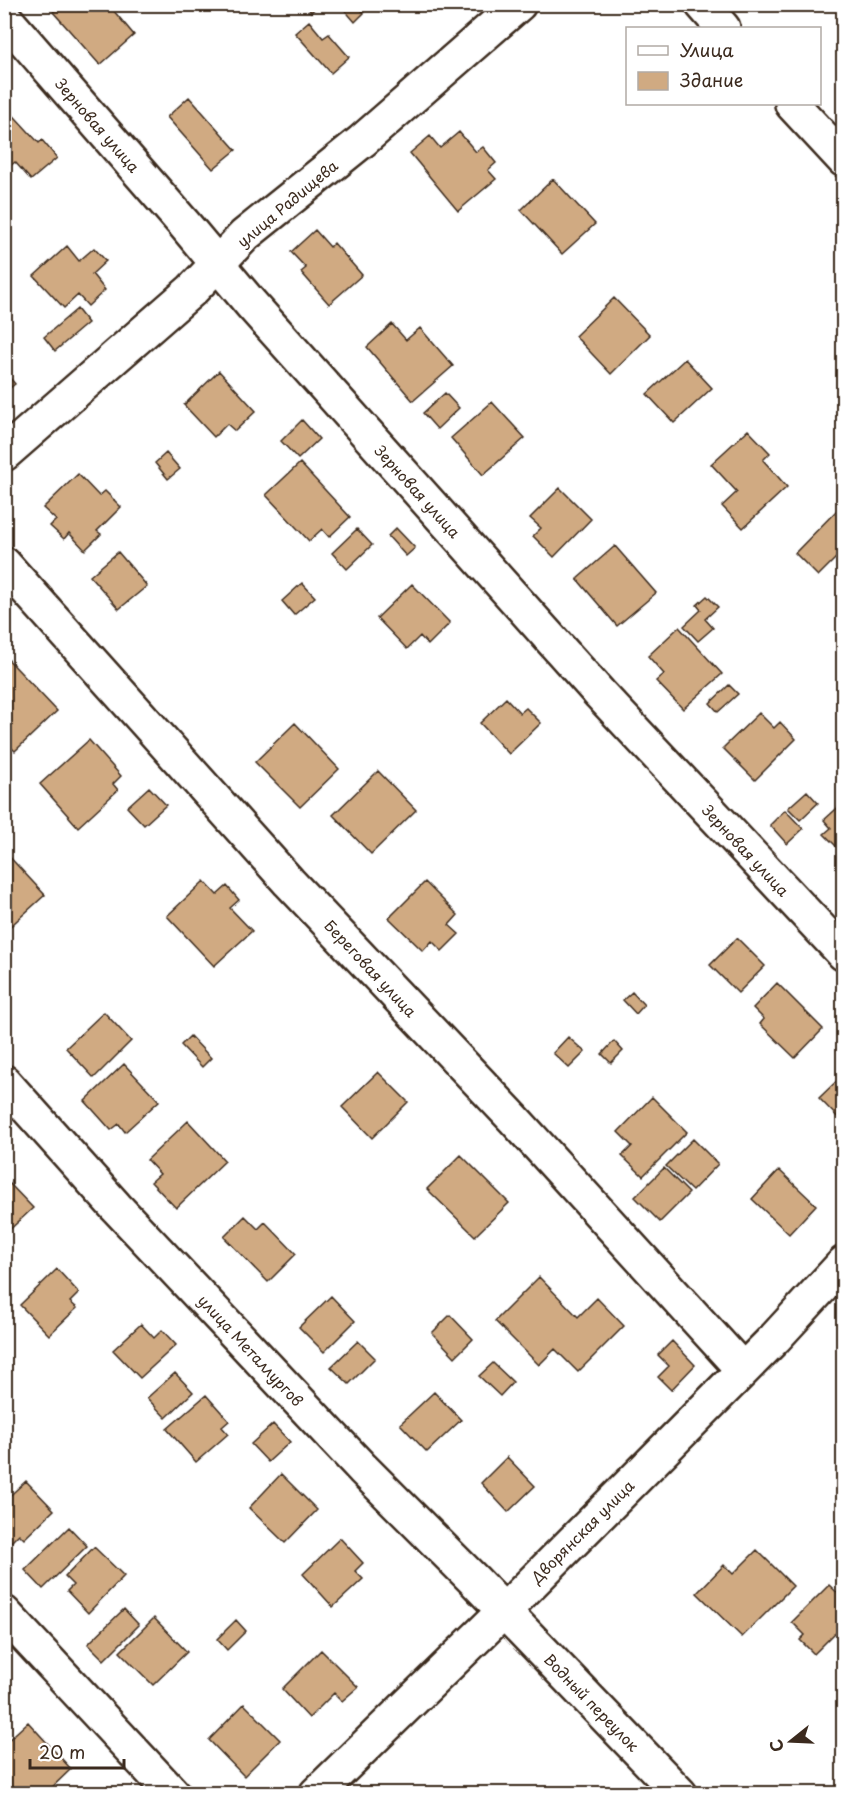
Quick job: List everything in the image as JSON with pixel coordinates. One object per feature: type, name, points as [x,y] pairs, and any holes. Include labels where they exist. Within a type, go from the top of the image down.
[{"type":"street","name":"улица Радищева","points":[[4,454],[192,290],[245,235],[362,141],[519,4]]},
{"type":"street","points":[[702,4],[722,27]]},
{"type":"street","name":"Зерновая улица","points":[[4,17],[251,304],[600,694],[843,954]]},
{"type":"street","points":[[793,105],[843,160]]},
{"type":"street","name":"Береговая улица","points":[[4,564],[289,882],[514,1119],[742,1369]]},
{"type":"street","name":"улица Металлургов","points":[[4,1082],[116,1206],[363,1469],[504,1611]]},
{"type":"street","name":"Дворянская улица","points":[[316,1794],[504,1611],[775,1338],[843,1263]]},
{"type":"street","name":"Водный переулок","points":[[504,1611],[680,1794]]},
{"type":"street","points":[[4,1613],[173,1794]]},
{"type":"building","points":[[62,4],[108,4],[134,35],[100,65],[53,12]]},
{"type":"building","points":[[305,4],[319,4],[311,12]]},
{"type":"building","points":[[344,4],[356,4],[364,13],[355,22],[342,7]]},
{"type":"building","points":[[309,21],[323,38],[329,34],[349,57],[331,73],[295,33]]},
{"type":"building","points":[[189,97],[236,150],[213,169],[167,117]]},
{"type":"building","points":[[4,105],[39,143],[42,140],[57,158],[31,180],[15,162],[4,171]]},
{"type":"building","points":[[459,132],[476,152],[483,147],[496,163],[488,170],[496,179],[458,211],[410,153],[430,136],[440,148]]},
{"type":"building","points":[[553,179],[595,224],[562,254],[521,210]]},
{"type":"building","points":[[315,230],[330,247],[334,243],[362,275],[329,304],[301,272],[306,268],[291,252]]},
{"type":"building","points":[[67,246],[79,261],[94,248],[106,261],[92,274],[105,290],[88,306],[78,295],[64,308],[34,276]]},
{"type":"building","points":[[614,298],[650,335],[611,374],[575,336]]},
{"type":"building","points":[[77,309],[88,323],[55,351],[44,337]]},
{"type":"building","points":[[392,324],[406,340],[420,328],[453,366],[413,401],[367,347]]},
{"type":"building","points":[[685,359],[712,388],[674,423],[647,394]]},
{"type":"building","points":[[4,371],[15,384],[4,393]]},
{"type":"building","points":[[219,371],[256,411],[235,431],[227,424],[214,437],[184,405]]},
{"type":"building","points":[[445,393],[459,408],[437,429],[423,413]]},
{"type":"building","points":[[492,402],[525,438],[483,475],[451,438]]},
{"type":"building","points":[[302,420],[319,439],[298,459],[281,441]]},
{"type":"building","points":[[748,430],[770,453],[763,460],[787,487],[743,528],[722,506],[737,492],[711,464]]},
{"type":"building","points":[[166,453],[180,469],[168,479],[155,463]]},
{"type":"building","points":[[300,463],[350,517],[329,537],[322,529],[309,541],[266,495]]},
{"type":"building","points":[[78,474],[99,496],[105,491],[121,507],[97,531],[101,534],[85,550],[69,533],[64,539],[50,526],[56,520],[43,508]]},
{"type":"building","points":[[560,488],[591,519],[554,557],[533,536],[541,528],[530,518]]},
{"type":"building","points":[[839,508],[844,513],[842,528],[844,529],[844,550],[818,576],[795,553]]},
{"type":"building","points":[[396,528],[415,548],[406,556],[388,536]]},
{"type":"building","points":[[357,529],[372,545],[347,569],[332,553]]},
{"type":"building","points":[[615,546],[656,593],[617,626],[577,579]]},
{"type":"building","points":[[118,552],[147,586],[119,609],[90,576]]},
{"type":"building","points":[[302,583],[315,597],[294,615],[282,601]]},
{"type":"building","points":[[412,584],[450,623],[428,645],[420,636],[407,649],[377,618]]},
{"type":"building","points":[[707,596],[718,607],[705,619],[713,628],[698,641],[684,626],[701,610],[697,605]]},
{"type":"building","points":[[679,627],[722,674],[683,709],[656,681],[664,674],[648,656]]},
{"type":"building","points":[[4,655],[57,711],[15,751],[4,741]]},
{"type":"building","points":[[729,685],[738,694],[718,712],[710,703]]},
{"type":"building","points":[[506,698],[520,713],[526,708],[541,723],[509,754],[480,723]]},
{"type":"building","points":[[759,713],[774,728],[780,722],[796,739],[755,780],[723,748]]},
{"type":"building","points":[[295,723],[339,769],[300,807],[255,762]]},
{"type":"building","points":[[89,740],[121,776],[113,784],[118,790],[78,827],[40,784]]},
{"type":"building","points":[[378,771],[416,810],[371,854],[333,815]]},
{"type":"building","points":[[149,787],[166,805],[144,825],[127,807]]},
{"type":"building","points":[[807,791],[818,803],[800,820],[788,808]]},
{"type":"building","points":[[844,802],[844,854],[824,834],[831,828],[824,820]]},
{"type":"building","points":[[785,810],[803,829],[787,844],[770,825]]},
{"type":"building","points":[[4,851],[45,895],[4,932]]},
{"type":"building","points":[[204,881],[217,895],[227,886],[239,900],[230,908],[252,931],[214,966],[167,916]]},
{"type":"building","points":[[425,882],[458,915],[449,925],[459,934],[442,951],[432,941],[423,951],[389,918]]},
{"type":"building","points":[[737,938],[765,966],[738,993],[710,965]]},
{"type":"building","points":[[777,983],[823,1029],[795,1058],[760,1024],[764,1019],[753,1008]]},
{"type":"building","points":[[632,992],[644,1005],[636,1014],[623,1000]]},
{"type":"building","points":[[104,1012],[131,1041],[94,1078],[66,1048]]},
{"type":"building","points":[[190,1036],[211,1058],[202,1067],[181,1045]]},
{"type":"building","points":[[568,1037],[585,1052],[569,1068],[553,1053]]},
{"type":"building","points":[[614,1041],[623,1051],[611,1063],[602,1054]]},
{"type":"building","points":[[124,1064],[159,1101],[125,1132],[119,1124],[111,1130],[85,1101]]},
{"type":"building","points":[[378,1072],[408,1102],[372,1138],[342,1107]]},
{"type":"building","points":[[844,1074],[844,1124],[819,1098]]},
{"type":"building","points":[[652,1097],[687,1132],[643,1176],[622,1156],[632,1146],[618,1132]]},
{"type":"building","points":[[188,1121],[225,1161],[176,1208],[151,1182],[160,1174],[147,1160]]},
{"type":"building","points":[[693,1139],[718,1164],[692,1191],[666,1166]]},
{"type":"building","points":[[461,1155],[509,1203],[475,1236],[427,1189]]},
{"type":"building","points":[[664,1168],[689,1193],[660,1222],[635,1197]]},
{"type":"building","points":[[779,1170],[816,1205],[789,1234],[752,1199]]},
{"type":"building","points":[[9,1183],[33,1208],[4,1235],[4,1188]]},
{"type":"building","points":[[245,1216],[258,1229],[265,1222],[296,1254],[268,1282],[224,1237]]},
{"type":"building","points":[[57,1269],[79,1293],[70,1302],[77,1308],[49,1335],[20,1305]]},
{"type":"building","points":[[539,1277],[578,1317],[597,1298],[624,1326],[578,1372],[555,1349],[539,1365],[495,1321]]},
{"type":"building","points":[[331,1296],[355,1321],[324,1352],[299,1327]]},
{"type":"building","points":[[450,1315],[473,1339],[455,1357],[432,1333]]},
{"type":"building","points":[[141,1324],[154,1338],[162,1330],[176,1345],[140,1378],[113,1350]]},
{"type":"building","points":[[358,1341],[375,1358],[349,1384],[331,1367]]},
{"type":"building","points":[[672,1341],[695,1365],[671,1390],[658,1377],[669,1366],[658,1355]]},
{"type":"building","points":[[493,1363],[513,1382],[500,1396],[479,1376]]},
{"type":"building","points":[[175,1373],[193,1392],[166,1418],[147,1398]]},
{"type":"building","points":[[434,1392],[461,1420],[427,1452],[400,1424]]},
{"type":"building","points":[[206,1395],[229,1421],[222,1427],[228,1434],[196,1462],[167,1429]]},
{"type":"building","points":[[273,1424],[290,1442],[268,1462],[251,1444]]},
{"type":"building","points":[[507,1457],[535,1486],[508,1512],[481,1483]]},
{"type":"building","points":[[281,1474],[317,1510],[285,1543],[249,1508]]},
{"type":"building","points":[[26,1481],[54,1510],[24,1539],[19,1534],[11,1542],[4,1535],[4,1501]]},
{"type":"building","points":[[69,1527],[87,1546],[43,1589],[25,1570]]},
{"type":"building","points":[[340,1538],[363,1563],[355,1571],[363,1579],[333,1607],[303,1574]]},
{"type":"building","points":[[94,1547],[124,1576],[88,1613],[67,1591],[73,1585],[65,1577]]},
{"type":"building","points":[[757,1550],[793,1586],[742,1637],[697,1593],[724,1565],[733,1574]]},
{"type":"building","points":[[829,1585],[844,1599],[844,1632],[840,1628],[814,1654],[800,1640],[805,1635],[792,1622]]},
{"type":"building","points":[[124,1609],[139,1625],[104,1660],[88,1644]]},
{"type":"building","points":[[154,1618],[187,1652],[153,1685],[120,1652]]},
{"type":"building","points":[[236,1620],[246,1631],[227,1650],[217,1639]]},
{"type":"building","points":[[321,1650],[358,1687],[342,1701],[334,1693],[309,1718],[282,1689]]},
{"type":"building","points":[[244,1704],[280,1740],[244,1776],[209,1740]]},
{"type":"building","points":[[28,1722],[71,1769],[45,1794],[17,1794],[4,1780],[4,1744]]}]
